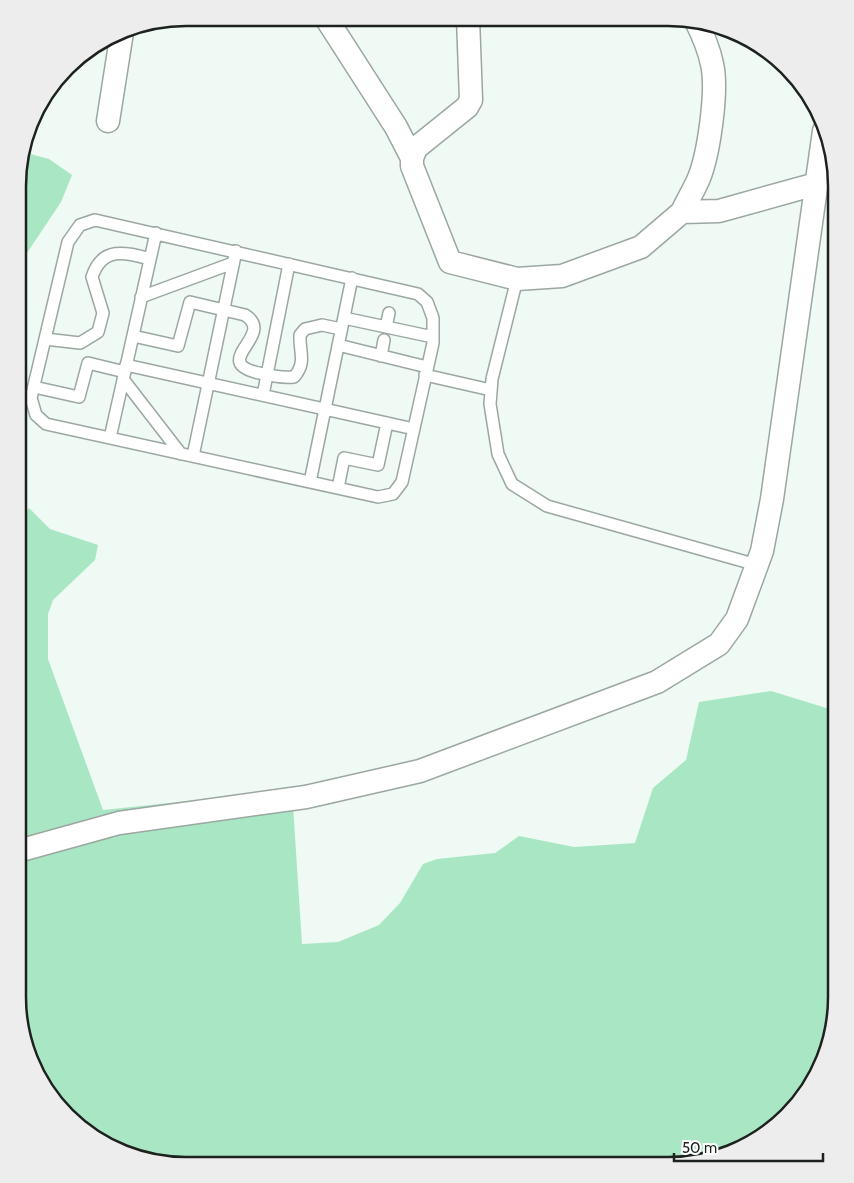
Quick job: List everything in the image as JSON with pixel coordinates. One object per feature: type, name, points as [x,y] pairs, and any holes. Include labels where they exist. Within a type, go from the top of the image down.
[{"type":"street","points":[[468,26],[471,100],[467,106],[416,148],[412,158],[412,166],[450,262],[517,279],[562,276],[641,247],[682,212],[700,177],[708,144],[713,105],[713,66],[700,30]]},
{"type":"street","points":[[332,27],[396,127],[412,158]]},
{"type":"street","points":[[108,121],[121,41]]},
{"type":"street","points":[[26,849],[120,823],[306,796],[420,771],[657,682],[719,644],[737,619],[758,564],[772,499],[822,145]]},
{"type":"street","points":[[682,212],[719,211],[816,184]]},
{"type":"lane","points":[[95,220],[156,233],[418,294],[427,302],[433,318],[426,371],[402,482],[393,494],[378,497],[46,424],[36,414],[31,398],[68,242],[80,225],[95,220]]},
{"type":"lane","points":[[110,438],[156,233]]},
{"type":"lane","points":[[187,455],[208,384],[236,251]]},
{"type":"lane","points":[[45,340],[80,343],[98,332],[103,313],[92,277],[101,260],[109,255],[118,253],[150,259]]},
{"type":"lane","points":[[141,297],[233,264]]},
{"type":"lane","points":[[263,395],[289,264]]},
{"type":"lane","points":[[310,482],[352,278]]},
{"type":"lane","points":[[517,279],[491,390],[490,404],[498,454],[512,484],[547,506],[758,564]]},
{"type":"lane","points":[[133,336],[178,346],[190,302],[223,310],[251,319],[255,326],[253,336],[242,348],[239,357],[241,365],[246,370],[284,378],[294,377],[300,370],[303,352],[300,335],[305,329],[343,323],[386,327],[432,337]]},
{"type":"lane","points":[[386,327],[388,313]]},
{"type":"lane","points":[[381,356],[384,340]]},
{"type":"lane","points":[[338,346],[381,356],[491,390]]},
{"type":"lane","points":[[34,387],[79,397],[88,363],[125,372],[208,384],[263,395],[414,429]]},
{"type":"lane","points":[[125,372],[187,455]]},
{"type":"lane","points":[[338,488],[344,458],[378,465],[388,423]]},
{"type":"green space","points":[[30,154],[49,159],[72,175],[61,202],[26,254],[26,187]]},
{"type":"green space","points":[[29,508],[50,529],[98,545],[95,560],[53,600],[48,614],[48,659],[103,810],[292,790],[302,944],[338,942],[379,925],[400,903],[423,864],[437,859],[495,853],[519,836],[574,847],[635,843],[653,788],[686,760],[699,702],[771,691],[827,708],[827,1007],[825,1028],[819,1048],[801,1086],[773,1117],[757,1130],[729,1145],[709,1151],[667,1157],[187,1157],[145,1151],[125,1145],[89,1124],[59,1094],[48,1077],[35,1048],[29,1028],[26,996],[26,512]]}]
